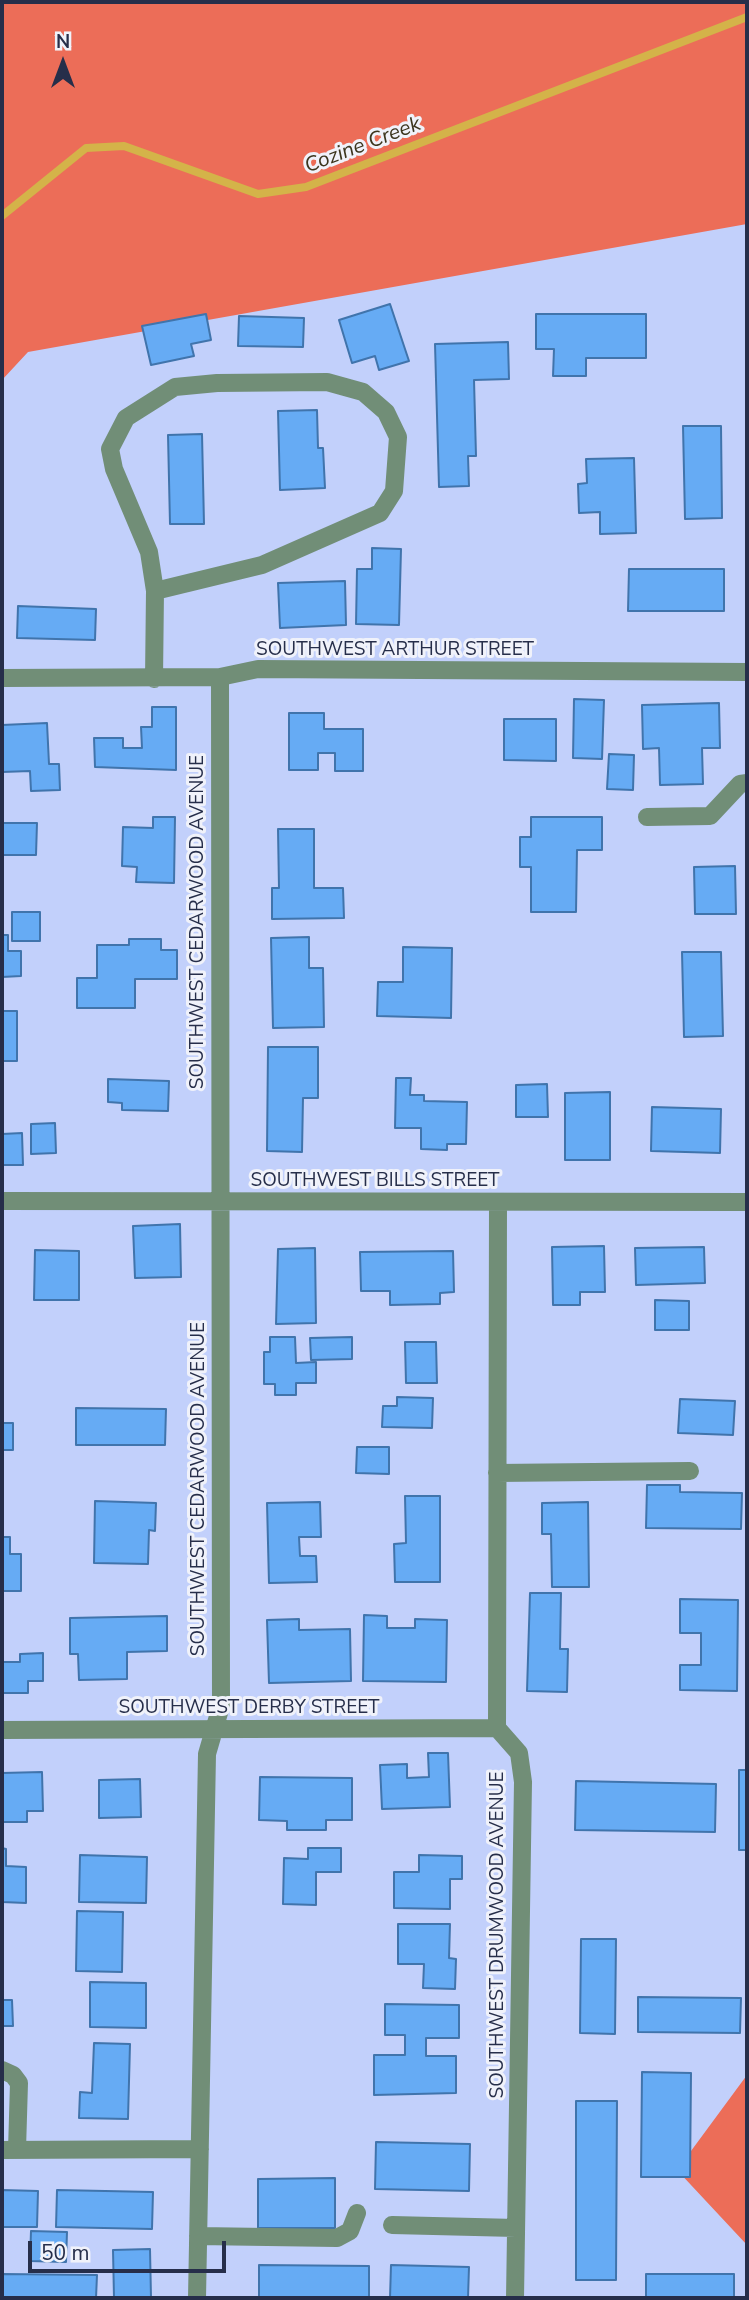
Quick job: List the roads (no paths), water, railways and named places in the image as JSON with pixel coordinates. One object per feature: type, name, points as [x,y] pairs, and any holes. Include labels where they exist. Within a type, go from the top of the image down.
[{"type":"street","points":[[154,679],[155,591],[149,552],[114,469],[110,449],[126,418],[175,387],[217,383],[327,382],[363,392],[386,412],[398,438],[394,491],[380,513],[262,565],[155,591]]},
{"type":"street","name":"SOUTHWEST ARTHUR STREET","points":[[2,678],[219,677],[258,669],[747,673]]},
{"type":"street","name":"SOUTHWEST CEDARWOOD AVENUE","points":[[197,2298],[207,1754],[221,1706],[219,677]]},
{"type":"street","points":[[647,817],[710,816],[740,784],[747,783]]},
{"type":"street","name":"SOUTHWEST BILLS STREET","points":[[2,1201],[747,1202]]},
{"type":"street","points":[[496,1728],[498,1202]]},
{"type":"street","points":[[498,1473],[690,1471]]},
{"type":"street","name":"SOUTHWEST DERBY STREET","points":[[2,1730],[496,1728]]},
{"type":"street","name":"SOUTHWEST DRUMWOOD AVENUE","points":[[496,1728],[519,1753],[523,1782],[515,2298]]},
{"type":"street","points":[[2,2070],[13,2075],[19,2083],[9,2150],[200,2149]]},
{"type":"street","points":[[198,2235],[337,2238],[350,2231],[357,2213]]},
{"type":"street","points":[[392,2225],[516,2228]]},
{"type":"waterway","name":"Cozine Creek","points":[[2,216],[86,148],[124,146],[258,194],[306,187],[747,17]]}]
